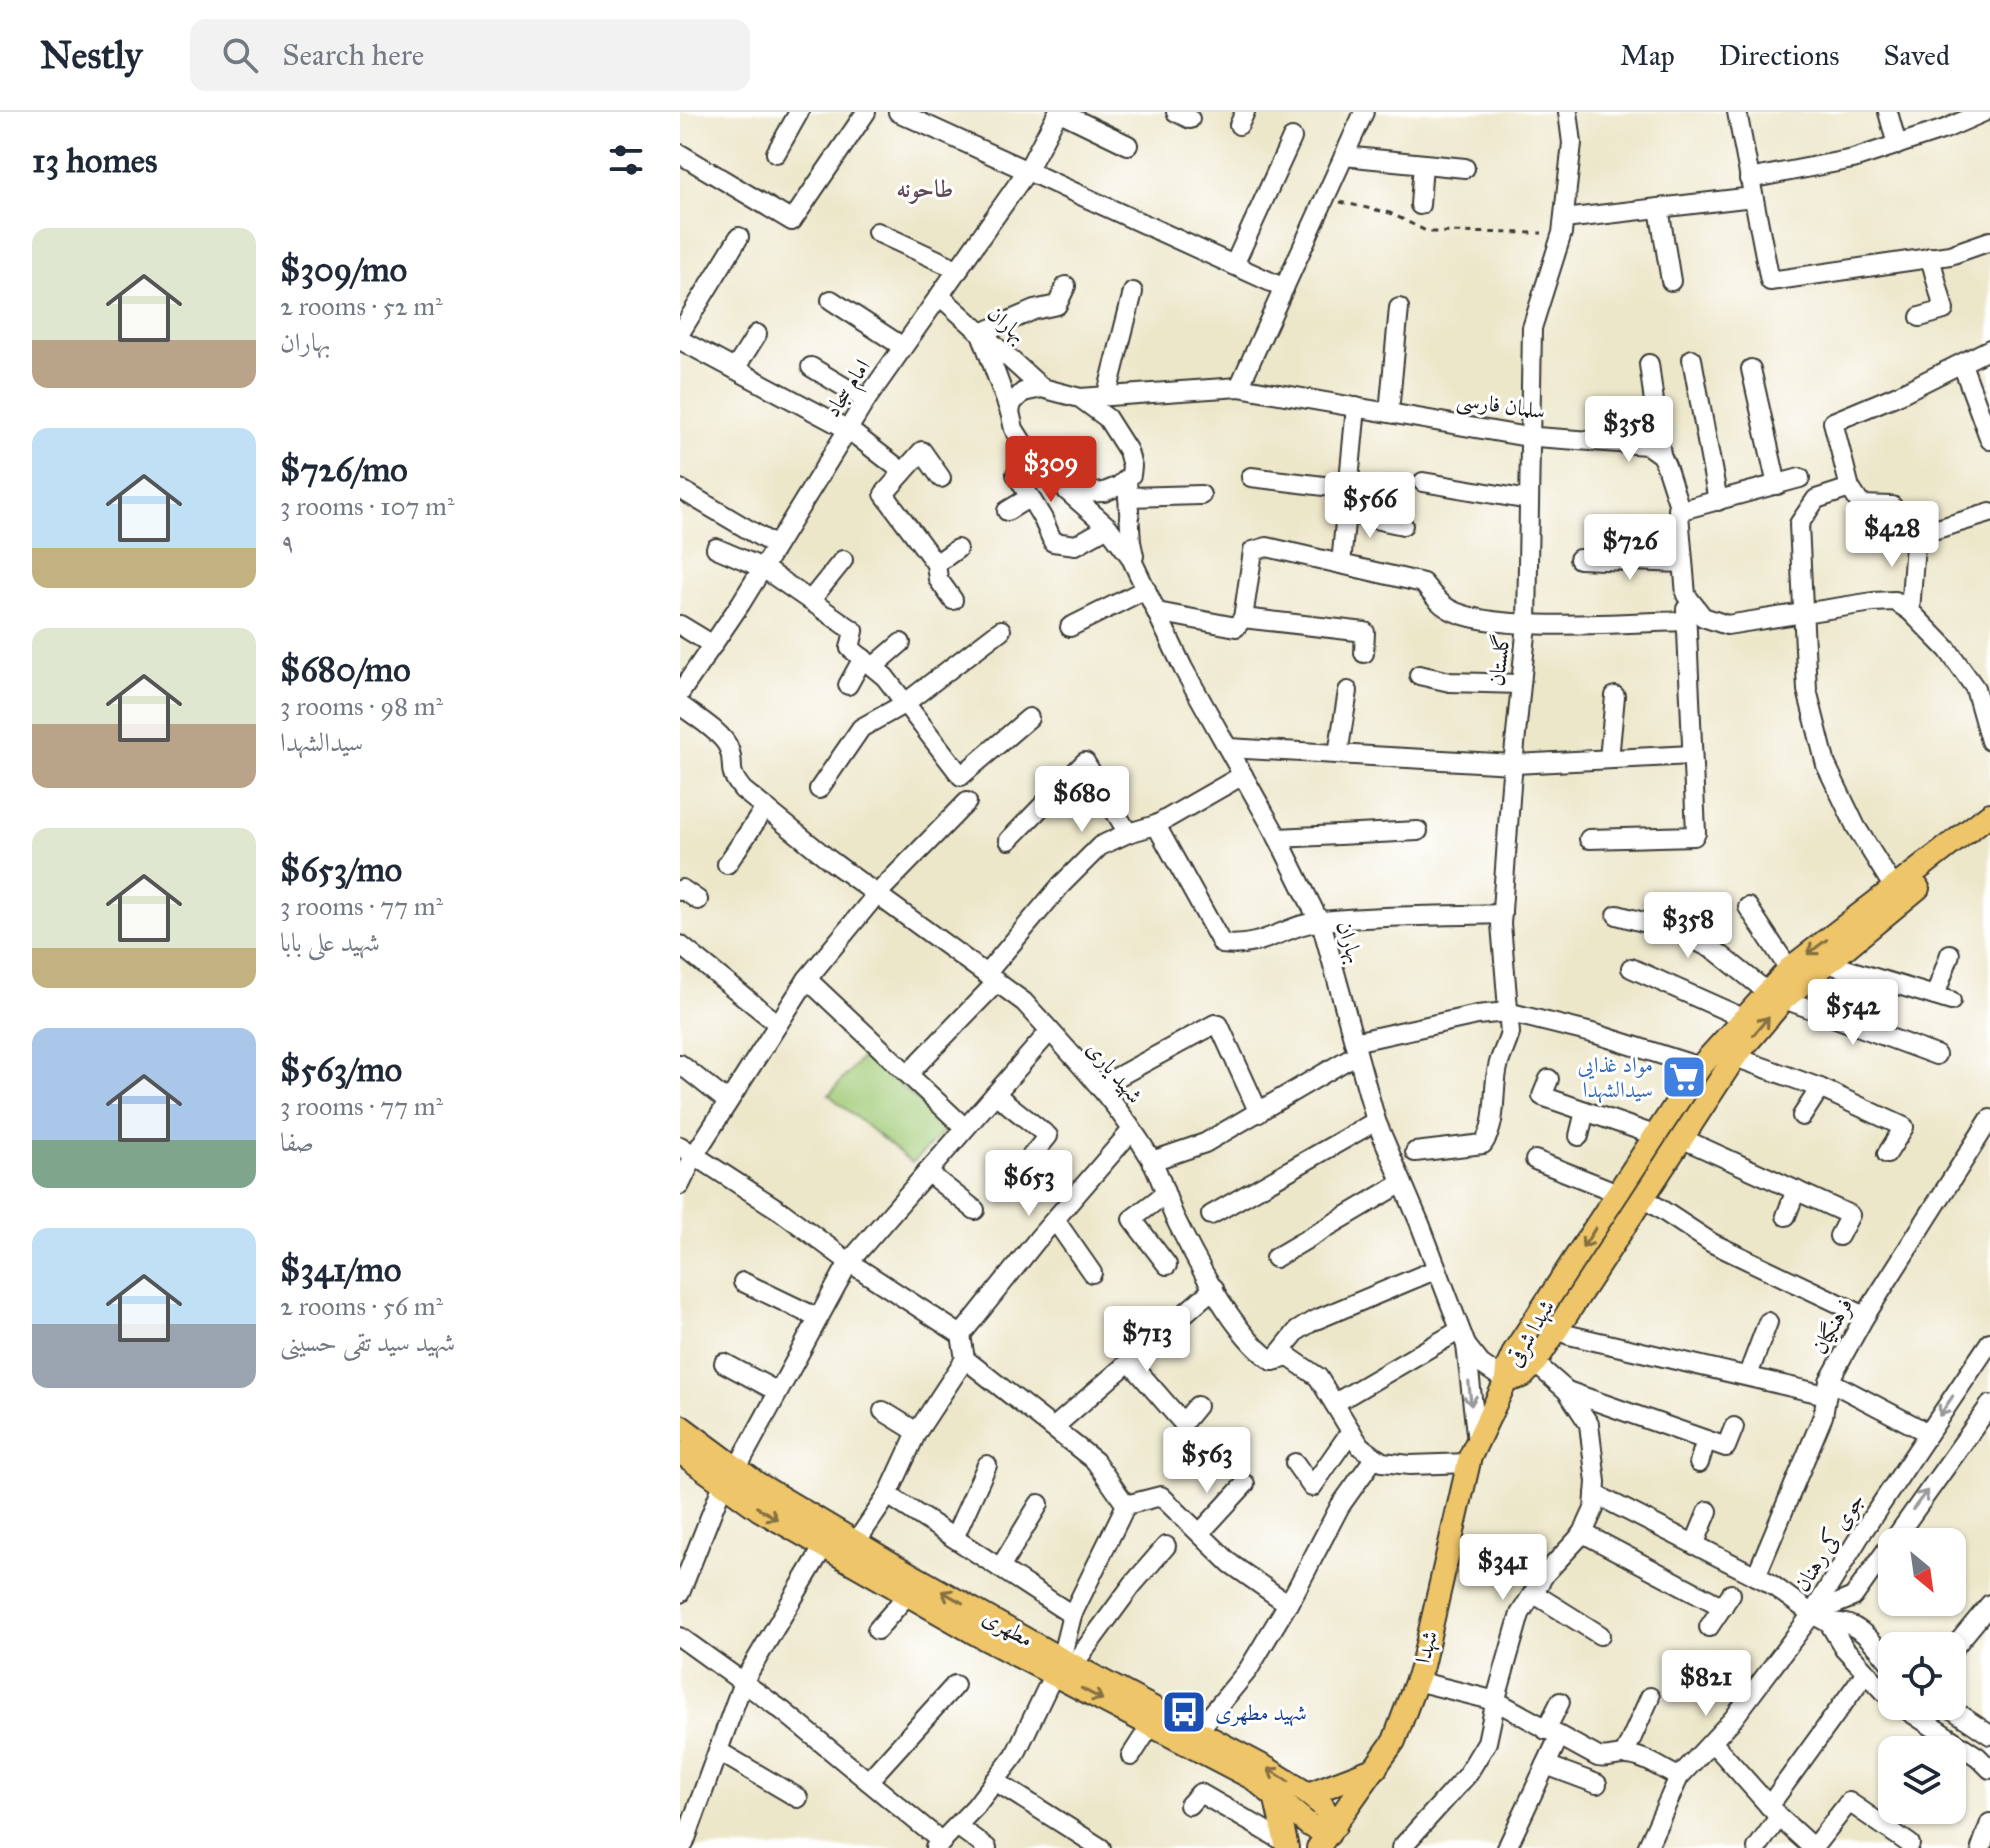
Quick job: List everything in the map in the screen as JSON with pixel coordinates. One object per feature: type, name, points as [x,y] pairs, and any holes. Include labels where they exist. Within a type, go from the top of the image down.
[{"type":"main road","name":"شهدا شرقی","points":[[1990,814],[1789,969],[1775,995],[1559,1329],[1523,1376],[1506,1381],[1507,1368],[1515,1350],[1700,1067],[1743,1018],[1775,995],[1826,963],[1990,831]]},
{"type":"main road","name":"شهدا","points":[[1327,1836],[1394,1741],[1422,1666],[1469,1463],[1506,1381]]},
{"type":"main road","name":"مطهری","points":[[680,1426],[760,1510],[978,1635],[1063,1666],[1198,1731],[1308,1794],[1322,1805],[1327,1836]]},
{"type":"main road","name":"مطهری","points":[[680,1452],[730,1476],[758,1484],[856,1542],[1063,1666],[1151,1725],[1254,1779],[1309,1825],[1327,1836]]},
{"type":"main road","points":[[1308,1794],[1377,1768]]},
{"type":"main road","points":[[1275,1795],[1286,1845]]},
{"type":"street","points":[[776,153],[799,112]]},
{"type":"street","points":[[680,154],[792,221],[866,112]]},
{"type":"street","points":[[898,112],[1284,288]]},
{"type":"street","points":[[1059,112],[1128,145]]},
{"type":"street","name":"امام سجاد","points":[[680,693],[763,568],[866,400],[1027,171],[1059,112]]},
{"type":"street","points":[[1239,387],[1364,112]]},
{"type":"street","name":"گلستان","points":[[1415,1152],[1483,1144],[1488,1136],[1497,1093],[1499,1063],[1510,1033],[1502,914],[1527,624],[1532,328],[1563,226],[1572,143],[1568,112]]},
{"type":"street","points":[[1737,112],[1770,281],[1950,255],[1990,241]]},
{"type":"street","points":[[1888,112],[1897,145]]},
{"type":"street","points":[[1563,226],[1751,188],[1897,145],[1984,112]]},
{"type":"street","points":[[1234,265],[1292,138]]},
{"type":"street","points":[[1344,156],[1465,168]]},
{"type":"street","points":[[1420,205],[1423,164]]},
{"type":"street","points":[[1659,208],[1671,281]]},
{"type":"street","points":[[877,232],[959,270]]},
{"type":"street","points":[[680,333],[739,237]]},
{"type":"street","points":[[1920,317],[1944,310],[1930,257]]},
{"type":"street","points":[[1066,286],[1057,305],[1034,310],[981,333],[1014,429],[1033,459],[1061,486],[1079,493],[1128,489],[1201,495]]},
{"type":"street","points":[[1107,394],[1133,292]]},
{"type":"street","name":"بهاران","points":[[941,297],[1042,388]]},
{"type":"street","points":[[831,300],[903,347]]},
{"type":"street","points":[[1389,412],[1399,308]]},
{"type":"street","points":[[735,369],[757,334]]},
{"type":"street","points":[[680,340],[849,430],[903,472]]},
{"type":"street","points":[[1990,349],[1900,394],[1833,422],[1850,488],[1861,505],[1892,506],[1899,517],[1916,531],[1937,529],[1990,513]]},
{"type":"street","points":[[1692,359],[1718,501]]},
{"type":"street","points":[[1589,839],[1694,836],[1697,828],[1686,595],[1678,511],[1661,455],[1649,364]]},
{"type":"street","points":[[1962,364],[1990,440]]},
{"type":"street","points":[[811,367],[866,400]]},
{"type":"street","points":[[1751,369],[1777,485]]},
{"type":"street","name":"سلمان فارسی","points":[[1080,398],[1239,387],[1530,435],[1647,445],[1661,455]]},
{"type":"street","points":[[1010,412],[1012,403],[1023,392],[1042,388],[1080,398],[1107,418],[1128,451],[1132,466],[1128,489]]},
{"type":"street","points":[[1341,564],[1356,407]]},
{"type":"street","points":[[941,478],[922,451],[884,494],[936,564],[938,579],[953,600]]},
{"type":"street","points":[[1016,474],[1053,542],[1076,545],[1108,527]]},
{"type":"street","points":[[1251,477],[1348,489]]},
{"type":"street","points":[[1678,511],[1800,478]]},
{"type":"street","points":[[1423,482],[1529,500]]},
{"type":"street","name":"بهاران","points":[[1061,486],[1108,527],[1130,556],[1183,668],[1278,838],[1319,921],[1376,1121],[1463,1338]]},
{"type":"street","points":[[1850,488],[1816,499],[1799,524],[1807,690],[1826,765],[1856,827],[1894,888]]},
{"type":"street","points":[[680,489],[776,546]]},
{"type":"street","name":"بهاران","points":[[1128,489],[1131,542],[1142,582]]},
{"type":"street","points":[[1007,511],[1030,497]]},
{"type":"street","points":[[1346,513],[1403,525]]},
{"type":"street","points":[[1910,611],[1916,531]]},
{"type":"street","points":[[1157,612],[1236,627],[1243,618],[1253,551],[1267,547],[1423,583],[1435,598],[1451,610],[1475,618],[1527,624],[1686,621]]},
{"type":"street","points":[[716,548],[763,568],[854,631],[850,648],[885,677],[961,776],[1029,718]]},
{"type":"street","points":[[936,564],[957,549]]},
{"type":"street","points":[[1579,559],[1683,563]]},
{"type":"street","points":[[810,601],[843,560]]},
{"type":"street","points":[[1070,627],[1142,582]]},
{"type":"street","points":[[1686,595],[1703,617],[1727,625],[1895,601],[1910,611],[1948,650],[1975,688],[1990,741]]},
{"type":"street","points":[[1243,618],[1365,632],[1364,653]]},
{"type":"street","points":[[680,625],[713,645]]},
{"type":"street","points":[[819,789],[861,728],[904,704],[1001,630]]},
{"type":"street","points":[[848,685],[868,663],[901,643]]},
{"type":"street","points":[[1419,675],[1450,682],[1520,684]]},
{"type":"street","points":[[1338,754],[1348,691]]},
{"type":"street","points":[[1609,759],[1615,696]]},
{"type":"street","name":"شهید یاری","points":[[680,705],[723,739],[731,751],[731,776],[743,790],[876,895],[1024,1002],[1099,1087],[1132,1130],[1152,1161],[1165,1194],[1231,1318],[1259,1353],[1273,1361],[1289,1357],[1318,1377],[1360,1446],[1375,1457]]},
{"type":"street","points":[[1228,748],[1513,764],[1692,755]]},
{"type":"street","points":[[1009,840],[1085,762],[1128,833]]},
{"type":"street","points":[[908,1074],[991,978],[1061,885],[1100,846],[1156,825],[1243,775]]},
{"type":"street","points":[[680,1185],[687,1150],[728,1102],[807,979],[876,895],[967,802]]},
{"type":"street","points":[[727,864],[765,808]]},
{"type":"street","points":[[1156,825],[1222,944],[1255,944],[1319,921],[1502,914]]},
{"type":"street","points":[[1278,838],[1418,831]]},
{"type":"street","points":[[680,891],[682,889],[698,900]]},
{"type":"street","points":[[1748,907],[1789,969]]},
{"type":"street","points":[[1617,915],[1677,931],[1716,951],[1775,995],[1936,1055]]},
{"type":"street","points":[[680,945],[778,1024]]},
{"type":"street","points":[[1826,963],[1943,999],[1950,954]]},
{"type":"street","points":[[1631,968],[1743,1018]]},
{"type":"street","points":[[807,979],[965,1128]]},
{"type":"street","points":[[1152,1161],[1205,1143],[1259,1113],[1356,1048],[1477,1015],[1507,1012],[1596,1034],[1700,1067]]},
{"type":"street","points":[[1099,1087],[1215,1024],[1219,1025],[1259,1113]]},
{"type":"street","points":[[680,1593],[730,1476],[849,1262],[1050,1031]]},
{"type":"street","points":[[1735,1057],[1820,1088],[1904,1127],[1887,1154]]},
{"type":"street","points":[[680,1064],[728,1102]]},
{"type":"street","points":[[1549,1079],[1542,1096],[1657,1136]]},
{"type":"street","points":[[1802,1116],[1820,1088]]},
{"type":"street","points":[[995,1094],[1048,1136],[1024,1165]]},
{"type":"street","points":[[1579,1136],[1585,1111]]},
{"type":"street","name":"فرهنگیان","points":[[1756,1576],[1823,1416],[1828,1388],[1865,1316],[1990,1119]]},
{"type":"street","points":[[1211,1215],[1376,1121]]},
{"type":"street","points":[[961,1335],[1132,1130]]},
{"type":"street","points":[[1681,1138],[1850,1215],[1839,1236]]},
{"type":"street","points":[[687,1150],[961,1335],[965,1359],[1095,1461],[1126,1505]]},
{"type":"street","points":[[1535,1160],[1618,1193]]},
{"type":"street","points":[[927,1172],[975,1210]]},
{"type":"street","points":[[1275,1258],[1402,1183]]},
{"type":"street","points":[[1786,1216],[1796,1190]]},
{"type":"street","points":[[1165,1194],[1132,1219],[1167,1265]]},
{"type":"street","points":[[1642,1197],[1712,1243],[1865,1316]]},
{"type":"street","points":[[1055,1220],[1092,1273]]},
{"type":"street","points":[[1273,1361],[1297,1331],[1313,1321],[1437,1269]]},
{"type":"street","points":[[743,1282],[818,1318]]},
{"type":"street","points":[[1053,1428],[1214,1288]]},
{"type":"street","points":[[1748,1375],[1768,1322]]},
{"type":"street","points":[[1559,1329],[1569,1335],[1748,1375],[1828,1388],[1928,1433]]},
{"type":"street","points":[[1463,1338],[1481,1364],[1506,1381]]},
{"type":"street","points":[[1335,1403],[1463,1338]]},
{"type":"street","points":[[1463,1338],[1477,1442]]},
{"type":"street","name":"جوی کی رهنان","points":[[1812,1614],[1990,1342]]},
{"type":"street","points":[[856,1542],[888,1495],[917,1432],[965,1359]]},
{"type":"street","points":[[1129,1361],[1183,1423],[1197,1406]]},
{"type":"street","points":[[724,1363],[778,1392]]},
{"type":"street","points":[[1401,1848],[1467,1775],[1487,1742],[1520,1614],[1545,1574],[1583,1533],[1594,1509],[1596,1482],[1589,1424],[1567,1391],[1535,1363]]},
{"type":"street","points":[[1567,1391],[1726,1447],[1734,1427]]},
{"type":"street","name":"جوی کی رهنان","points":[[1812,1614],[1853,1597],[1990,1405]]},
{"type":"street","points":[[883,1411],[917,1432]]},
{"type":"street","points":[[1295,1463],[1312,1487],[1351,1431]]},
{"type":"street","points":[[1699,1463],[1706,1440]]},
{"type":"street","points":[[1198,1731],[1248,1670],[1288,1604],[1340,1506],[1375,1457],[1382,1462],[1410,1465],[1469,1463]]},
{"type":"street","points":[[954,1538],[987,1465]]},
{"type":"street","points":[[1200,1533],[1245,1484]]},
{"type":"street","points":[[1595,1494],[1756,1576],[1829,1623],[1844,1648],[1878,1685]]},
{"type":"street","points":[[888,1495],[1072,1615]]},
{"type":"street","points":[[1063,1666],[1072,1615],[1126,1505],[1161,1496],[1231,1564],[1288,1604]]},
{"type":"street","points":[[1000,1568],[1039,1504]]},
{"type":"street","points":[[1694,1545],[1708,1511]]},
{"type":"street","points":[[1583,1533],[1727,1600],[1709,1627]]},
{"type":"street","points":[[684,1844],[743,1682],[824,1546]]},
{"type":"street","points":[[680,1637],[783,1711],[868,1781],[938,1845],[1015,1755],[1063,1666],[1166,1546]]},
{"type":"street","points":[[1533,1593],[1600,1635]]},
{"type":"street","points":[[877,1630],[908,1594]]},
{"type":"street","points":[[1966,1633],[1990,1604]]},
{"type":"street","points":[[1647,1848],[1679,1777],[1713,1743],[1812,1614]]},
{"type":"street","points":[[1829,1623],[1844,1621],[1862,1632],[1878,1650]]},
{"type":"street","points":[[1757,1848],[1774,1812],[1866,1672]]},
{"type":"street","points":[[1416,1681],[1496,1701],[1598,1757],[1611,1759],[1624,1755],[1639,1758],[1679,1777]]},
{"type":"street","points":[[868,1781],[955,1685]]},
{"type":"street","points":[[1624,1755],[1650,1697]]},
{"type":"street","points":[[1507,1848],[1546,1765],[1560,1702]]},
{"type":"street","points":[[1966,1716],[1987,1727]]},
{"type":"street","points":[[1922,1720],[1978,1757],[1990,1769]]},
{"type":"street","points":[[1131,1756],[1151,1725]]},
{"type":"street","points":[[1713,1743],[1774,1812],[1813,1848],[1849,1802],[1910,1844]]},
{"type":"street","points":[[718,1751],[798,1798]]},
{"type":"street","points":[[1546,1765],[1597,1784]]},
{"type":"street","points":[[995,1781],[1101,1848]]},
{"type":"street","points":[[1189,1805],[1200,1793],[1286,1845]]},
{"type":"street","points":[[1981,1848],[1990,1823]]},
{"type":"street","points":[[957,1826],[987,1848]]},
{"type":"path","points":[[1324,199],[1390,213],[1428,232],[1563,226]]},
{"type":"green space","points":[[865,1054],[948,1128],[912,1163],[829,1095]]},
{"type":"place","name":"مواد غذایی سیدالشهدا","points":[[1684,1077]]},
{"type":"place","name":"شهید مطهری","points":[[1184,1712]]},
{"type":"district","name":"طاحونه","points":[[925,189]]}]
